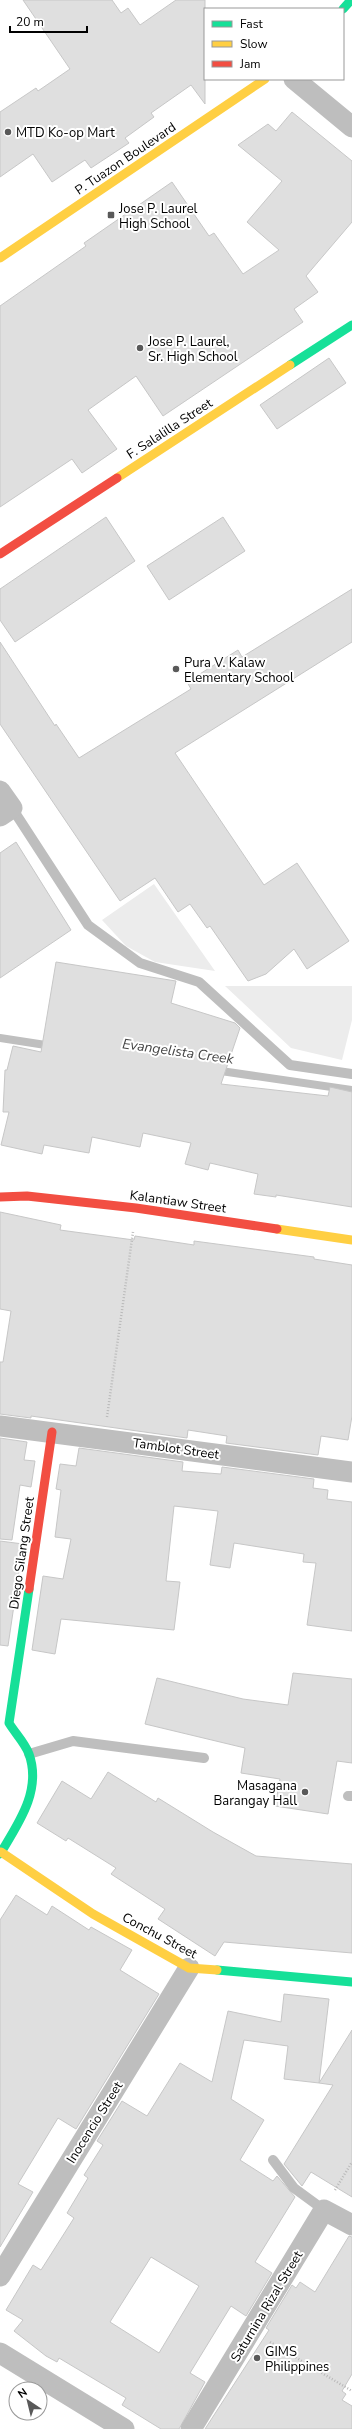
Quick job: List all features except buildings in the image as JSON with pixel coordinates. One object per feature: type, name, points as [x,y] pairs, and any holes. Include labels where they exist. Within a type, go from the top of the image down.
[{"type":"street","points":[[344,8],[351,0]]},
{"type":"street","name":"P. Tuazon Boulevard","points":[[0,258],[264,80]]},
{"type":"street","points":[[295,80],[352,127]]},
{"type":"street","name":"F. Salalilla Street","points":[[0,554],[352,325]]},
{"type":"street","points":[[0,791],[6,812]]},
{"type":"street","name":"Kalantiaw Street","points":[[0,1197],[27,1196],[136,1208],[352,1240]]},
{"type":"street","name":"Tamblot Street","points":[[0,1426],[352,1472]]},
{"type":"street","name":"Diego Silang Street","points":[[1,1853],[30,1801],[35,1779],[29,1754],[4,1721],[52,1432]]},
{"type":"street","name":"Conchu Street","points":[[1,1853],[93,1914],[189,1968],[352,1982]]},
{"type":"street","name":"Inocencio Street","points":[[0,2276],[189,1968]]},
{"type":"street","points":[[324,2210],[352,2225]]},
{"type":"street","name":"Saturnina Rizal Street","points":[[191,2429],[324,2210]]},
{"type":"street","points":[[0,2353],[124,2429]]},
{"type":"lane","points":[[6,812],[88,925],[140,963],[199,982],[290,1066],[352,1074]]},
{"type":"lane","points":[[29,1754],[73,1741],[204,1758]]},
{"type":"lane","points":[[273,2160],[294,2188],[324,2210]]},
{"type":"path","points":[[104,1439],[136,1208]]},
{"type":"path","points":[[324,2210],[352,2162]]},
{"type":"path","points":[[251,2331],[352,2391]]},
{"type":"shaded area","points":[[154,884],[215,971],[155,962],[126,946],[102,920]]},
{"type":"shaded area","points":[[225,986],[352,986],[352,1020],[342,1060],[291,1048]]},
{"type":"waterway","name":"Evangelista Creek","points":[[0,1038],[52,1046]]},
{"type":"waterway","name":"Evangelista Creek","points":[[214,1070],[352,1090]]},
{"type":"traffic: fast","points":[[344,8],[351,0]]},
{"type":"traffic: fast","points":[[290,365],[352,325]]},
{"type":"traffic: fast","points":[[0,1854],[21,1819],[30,1794],[32,1781],[32,1768],[29,1754],[9,1723],[29,1589]]},
{"type":"traffic: fast","points":[[217,1970],[352,1982]]},
{"type":"traffic: slow","points":[[0,258],[264,80]]},
{"type":"traffic: slow","points":[[117,478],[290,365]]},
{"type":"traffic: slow","points":[[277,1229],[352,1240]]},
{"type":"traffic: slow","points":[[1,1852],[93,1914],[189,1968],[217,1970]]},
{"type":"traffic: jam","points":[[0,554],[117,478]]},
{"type":"traffic: jam","points":[[0,1197],[27,1196],[136,1208],[277,1229]]},
{"type":"traffic: jam","points":[[29,1589],[52,1432]]},
{"type":"place","name":"MTD Ko-op Mart","points":[[8,132]]},
{"type":"place","name":"Jose P. Laurel High School","points":[[111,215]]},
{"type":"place","name":"Jose P. Laurel, Sr. High School","points":[[140,348]]},
{"type":"place","name":"Pura V. Kalaw Elementary School","points":[[176,669]]},
{"type":"place","name":"Masagana Barangay Hall","points":[[305,1792]]},
{"type":"place","name":"GIMS Philippines","points":[[257,2358]]}]
